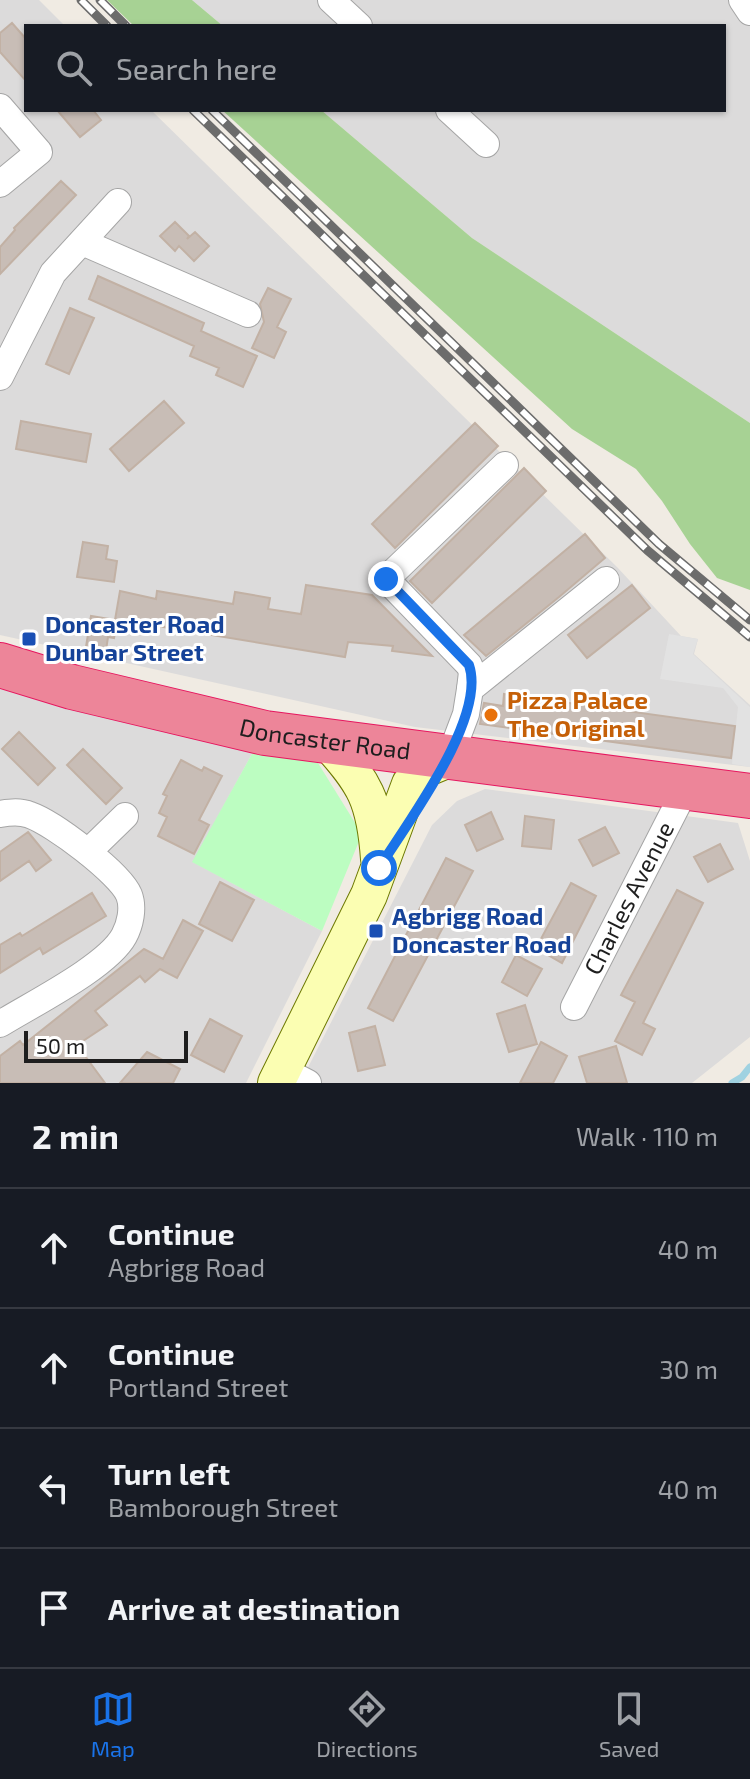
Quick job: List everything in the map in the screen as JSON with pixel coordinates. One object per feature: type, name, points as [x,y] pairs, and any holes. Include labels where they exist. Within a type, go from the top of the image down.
[{"type":"highway","name":"Doncaster Road","points":[[0,665],[72,687],[265,733],[685,790],[750,796]]},
{"type":"main road","points":[[326,740],[355,772],[368,796],[375,816],[379,868]]},
{"type":"main road","points":[[379,868],[449,759]]},
{"type":"main road","points":[[289,1079],[379,868],[410,784],[425,769],[449,759]]},
{"type":"main road","points":[[420,804],[464,778],[521,768]]},
{"type":"street","points":[[331,0],[357,24]]},
{"type":"street","points":[[742,0],[750,12]]},
{"type":"street","points":[[0,107],[39,152],[0,184]]},
{"type":"street","points":[[451,112],[486,144]]},
{"type":"street","points":[[0,377],[6,344],[53,273],[118,202]]},
{"type":"street","points":[[82,242],[248,314]]},
{"type":"street","points":[[449,759],[466,714],[472,672],[469,665],[386,579],[505,465]]},
{"type":"street","points":[[470,689],[606,580]]},
{"type":"street","name":"Charles Avenue","points":[[574,1007],[685,790]]},
{"type":"street","points":[[0,814],[13,811],[32,815],[56,829],[88,852],[128,892],[132,905],[125,935],[111,955],[0,1024]]},
{"type":"street","points":[[88,852],[125,816]]},
{"type":"shaded area","points":[[0,0],[39,0],[63,24],[24,24],[24,112],[153,112],[617,567],[681,636],[698,639],[694,654],[750,705],[750,767],[415,727],[0,635]]},
{"type":"shaded area","points":[[192,0],[750,0],[750,423],[472,238],[323,112],[726,112],[726,24],[221,24]]},
{"type":"shaded area","points":[[669,634],[698,639],[693,654],[750,707],[750,767],[732,764],[738,707],[723,688],[660,679]]},
{"type":"shaded area","points":[[0,689],[253,752],[193,862],[322,931],[246,1083],[0,1083]]},
{"type":"shaded area","points":[[485,789],[738,823],[750,861],[750,1037],[692,1083],[300,1083],[432,825],[457,801]]},
{"type":"green space","points":[[107,0],[192,0],[221,24],[132,24]]},
{"type":"green space","points":[[224,112],[323,112],[472,238],[750,423],[750,590],[717,578],[636,469],[572,429]]},
{"type":"green space","points":[[253,752],[318,763],[362,834],[322,931],[192,862]]},
{"type":"building","points":[[12,23],[24,37],[24,79],[0,52],[0,33]]},
{"type":"building","points":[[59,112],[95,112],[101,120],[80,137]]},
{"type":"building","points":[[61,181],[76,195],[0,274],[0,247],[14,228]]},
{"type":"building","points":[[175,222],[189,236],[187,239],[195,232],[209,246],[194,261],[179,246],[175,251],[160,236]]},
{"type":"building","points":[[98,276],[204,323],[201,331],[257,356],[243,387],[216,375],[219,368],[190,356],[194,346],[89,299]]},
{"type":"building","points":[[268,288],[291,299],[277,327],[286,332],[274,358],[252,348],[264,322],[260,304]]},
{"type":"building","points":[[70,308],[94,318],[69,374],[46,364]]},
{"type":"building","points":[[164,401],[184,423],[129,471],[110,449]]},
{"type":"building","points":[[21,421],[91,434],[86,462],[16,449]]},
{"type":"building","points":[[475,423],[498,446],[395,548],[372,524]]},
{"type":"building","points":[[524,468],[546,491],[432,603],[410,581]]},
{"type":"building","points":[[585,534],[605,558],[559,597],[486,656],[464,635]]},
{"type":"building","points":[[83,542],[108,546],[106,559],[117,561],[114,582],[77,577]]},
{"type":"building","points":[[306,585],[372,595],[432,656],[392,651],[393,646],[348,642],[345,657],[139,623],[138,627],[117,623],[114,638],[108,637],[105,657],[85,653],[91,616],[115,620],[120,591],[156,599],[157,591],[233,604],[235,592],[270,598],[268,609],[301,614]]},
{"type":"building","points":[[632,585],[650,608],[587,658],[568,635]]},
{"type":"building","points":[[504,694],[735,726],[731,758],[480,724],[484,703],[503,706]]},
{"type":"building","points":[[19,732],[55,768],[38,785],[2,749]]},
{"type":"building","points":[[83,749],[122,788],[106,804],[67,765]]},
{"type":"building","points":[[181,760],[202,771],[204,767],[222,776],[199,820],[209,825],[194,854],[158,836],[167,817],[159,813],[167,796],[163,794]]},
{"type":"building","points":[[491,812],[503,839],[477,851],[465,825]]},
{"type":"building","points":[[525,816],[554,820],[551,849],[522,846]]},
{"type":"building","points":[[605,827],[619,853],[593,866],[579,840]]},
{"type":"building","points":[[28,832],[51,860],[36,871],[29,861],[0,881],[0,852]]},
{"type":"building","points":[[720,844],[733,869],[708,882],[694,857]]},
{"type":"building","points":[[446,858],[473,871],[393,1021],[368,1008]]},
{"type":"building","points":[[220,882],[254,900],[232,941],[199,924]]},
{"type":"building","points":[[571,883],[596,896],[562,963],[536,948]]},
{"type":"building","points":[[677,890],[703,903],[643,1023],[655,1029],[642,1055],[615,1041],[635,1002],[621,995]]},
{"type":"building","points":[[92,893],[106,916],[43,954],[40,948],[0,973],[0,945],[20,933],[22,936]]},
{"type":"building","points":[[183,920],[203,931],[177,978],[160,969],[145,982],[140,976],[95,1011],[107,1025],[77,1045],[105,1083],[0,1083],[0,1056],[20,1041],[23,1045],[144,949],[163,959]]},
{"type":"building","points":[[516,955],[542,969],[527,996],[502,982]]},
{"type":"building","points":[[525,1005],[537,1044],[509,1052],[497,1014]]},
{"type":"building","points":[[210,1019],[242,1036],[224,1072],[191,1055]]},
{"type":"building","points":[[375,1026],[385,1065],[358,1071],[349,1033]]},
{"type":"building","points":[[541,1042],[567,1056],[553,1083],[520,1083]]},
{"type":"building","points":[[616,1046],[627,1083],[587,1083],[579,1057]]},
{"type":"building","points":[[147,1052],[180,1069],[173,1083],[120,1083]]},
{"type":"waterway","points":[[732,1083],[750,1067]]},
{"type":"railway","points":[[81,0],[105,24]]},
{"type":"railway","points":[[100,0],[124,24]]},
{"type":"railway","points":[[195,112],[647,550],[750,637]]},
{"type":"railway","points":[[214,112],[659,544],[750,620]]},
{"type":"place","name":"Doncaster Road Dunbar Street","points":[[29,639]]},
{"type":"place","name":"Pizza Palace The Original","points":[[491,715]]},
{"type":"place","name":"Agbrigg Road Doncaster Road","points":[[376,931]]},
{"type":"route","points":[[379,868],[449,759],[466,714],[472,672],[469,665],[386,579]]}]
